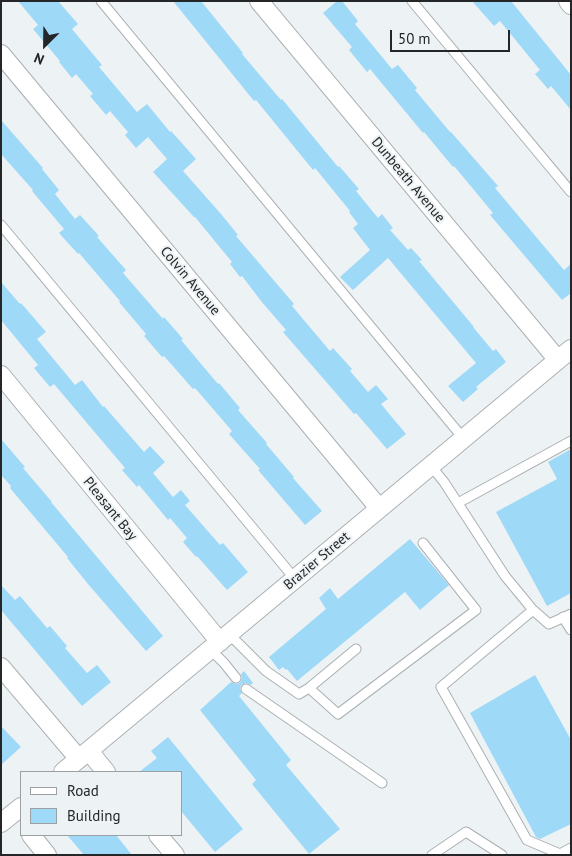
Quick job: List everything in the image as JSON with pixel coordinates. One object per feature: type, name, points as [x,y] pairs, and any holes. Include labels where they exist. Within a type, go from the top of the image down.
[{"type":"street","name":"Dunbeath Avenue","points":[[259,1],[564,354]]},
{"type":"street","points":[[568,1],[571,4]]},
{"type":"street","name":"Colvin Avenue","points":[[1,54],[379,508]]},
{"type":"street","name":"Brazier Street","points":[[64,771],[564,354]]},
{"type":"street","name":"Pleasant Bay","points":[[1,375],[220,642]]},
{"type":"street","points":[[1,667],[84,755],[105,771]]},
{"type":"street","points":[[32,836],[47,855]]},
{"type":"street","points":[[159,836],[175,855]]},
{"type":"lane","points":[[101,1],[464,438]]},
{"type":"lane","points":[[412,1],[571,192]]},
{"type":"lane","points":[[1,225],[295,579]]},
{"type":"lane","points":[[458,503],[571,441]]},
{"type":"lane","points":[[430,466],[444,482],[505,576],[533,610],[549,624],[567,615],[571,630]]},
{"type":"lane","points":[[309,688],[338,714],[476,610],[423,543]]},
{"type":"lane","points":[[533,610],[441,687],[527,840],[560,854],[571,848]]},
{"type":"lane","points":[[220,642],[224,663],[236,678]]},
{"type":"lane","points":[[220,642],[299,694],[356,649]]},
{"type":"lane","points":[[246,689],[382,783]]},
{"type":"lane","points":[[432,855],[466,832],[502,855]]},
{"type":"building","points":[[18,1],[58,1],[78,24],[72,29],[102,65],[99,67],[137,112],[147,104],[196,159],[183,171],[221,214],[238,235],[236,236],[294,304],[292,306],[330,351],[333,348],[352,369],[350,371],[368,392],[376,385],[388,399],[381,404],[406,434],[387,449],[356,413],[354,414],[283,332],[286,330],[242,276],[240,277],[230,264],[232,262],[195,217],[153,172],[167,159],[148,137],[136,148],[125,135],[128,132],[110,111],[106,115],[90,96],[93,94],[76,74],[72,78],[59,62],[33,29],[38,25]]},
{"type":"building","points":[[173,1],[201,1],[242,54],[359,189],[356,191],[378,218],[382,214],[393,228],[390,230],[408,250],[411,248],[422,260],[419,261],[473,327],[493,351],[496,349],[506,362],[476,387],[478,389],[463,402],[448,386],[476,363],[388,258],[353,290],[340,277],[370,250],[353,228],[358,224],[350,211],[315,168],[313,170],[256,100],[254,101]]},
{"type":"building","points":[[337,1],[342,1],[358,21],[355,24],[392,69],[398,65],[417,88],[415,90],[498,186],[495,188],[564,270],[571,264],[571,293],[562,300],[490,215],[493,213],[454,166],[423,133],[370,69],[367,72],[349,50],[352,47],[323,13]]},
{"type":"building","points":[[472,1],[511,1],[571,75],[571,110],[551,86],[548,89],[535,74],[540,70],[500,21],[494,26]]},
{"type":"building","points":[[1,120],[43,168],[59,190],[55,194],[75,219],[80,215],[99,236],[97,237],[126,270],[123,273],[183,339],[181,340],[240,408],[238,410],[322,511],[305,525],[229,434],[232,431],[195,388],[193,389],[164,356],[162,357],[144,336],[146,334],[120,301],[79,253],[59,233],[64,229],[1,154]]},
{"type":"building","points":[[1,282],[46,332],[37,339],[75,385],[82,380],[103,407],[144,452],[150,446],[165,462],[153,473],[173,497],[181,490],[190,501],[185,505],[220,545],[223,543],[248,572],[227,590],[183,542],[187,538],[170,518],[168,520],[139,485],[137,487],[122,470],[125,468],[54,384],[50,387],[34,368],[38,365],[1,320]]},
{"type":"building","points":[[1,439],[163,636],[146,651],[88,584],[1,475]]},
{"type":"building","points":[[571,449],[571,593],[547,606],[496,512],[557,479],[548,462]]},
{"type":"building","points":[[410,539],[449,585],[420,610],[405,592],[297,681],[287,669],[283,667],[279,670],[269,657],[326,609],[319,598],[330,588],[338,599]]},
{"type":"building","points":[[1,585],[15,600],[20,596],[47,628],[50,626],[67,646],[65,648],[87,673],[97,665],[111,682],[82,706],[1,610]]},
{"type":"building","points":[[244,671],[253,683],[251,685],[246,683],[241,685],[242,693],[239,696],[291,760],[286,765],[340,829],[309,854],[252,784],[256,780],[200,710],[231,682],[240,683],[241,674]]},
{"type":"building","points":[[535,675],[571,740],[571,824],[540,839],[536,837],[470,713]]},
{"type":"building","points":[[1,726],[21,747],[1,765]]},
{"type":"building","points":[[168,737],[243,829],[215,852],[182,812],[182,771],[140,771],[157,758],[151,751]]},
{"type":"building","points":[[68,836],[117,836],[132,855],[84,855]]}]
